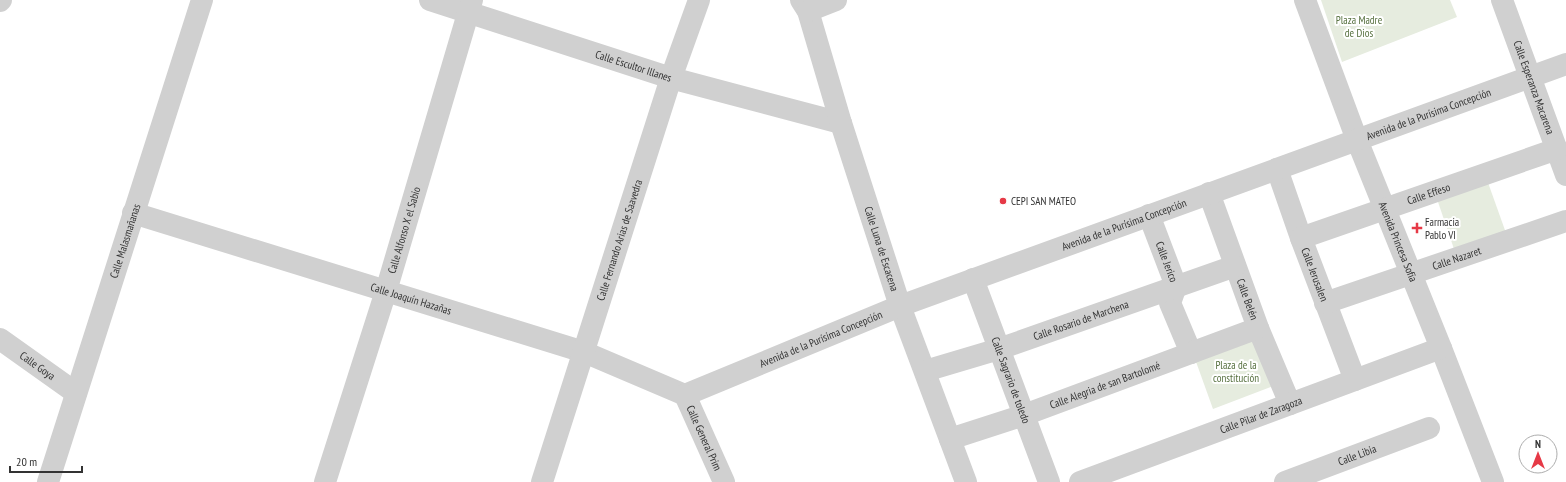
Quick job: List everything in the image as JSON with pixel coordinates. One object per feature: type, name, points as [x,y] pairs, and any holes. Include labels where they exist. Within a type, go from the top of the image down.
[{"type":"street","name":"Calle Malasmañanas","points":[[48,482],[202,0]]},
{"type":"street","name":"Calle Escultor Illanes","points":[[430,0],[470,6],[671,78],[840,123]]},
{"type":"street","name":"Calle Fernando Arias de Saavedra","points":[[542,482],[671,78],[699,0]]},
{"type":"street","points":[[805,6],[836,0]]},
{"type":"street","name":"Avenida Princesa Sofía","points":[[1305,0],[1357,140],[1493,482]]},
{"type":"street","name":"Calle Esperanza Macarena","points":[[1502,0],[1531,76],[1558,126],[1557,149],[1566,175]]},
{"type":"street","name":"Calle Alfonso X el Sabio","points":[[325,482],[386,291],[470,6]]},
{"type":"street","name":"Calle Luna de Escacena","points":[[805,6],[840,123],[900,306],[966,482]]},
{"type":"street","name":"Avenida de la Purísima Concepción","points":[[685,395],[900,306],[1566,64]]},
{"type":"street","name":"Calle Effeso","points":[[1301,238],[1557,149]]},
{"type":"street","name":"Calle Jerusalen","points":[[1277,169],[1354,380]]},
{"type":"street","name":"Calle Belén","points":[[1209,193],[1258,328],[1290,404]]},
{"type":"street","name":"Calle Joaquín Hazañas","points":[[133,213],[584,352],[685,395]]},
{"type":"street","name":"Calle Jerico","points":[[1149,215],[1176,286],[1170,303],[1191,353]]},
{"type":"street","name":"Calle Nazaret","points":[[1325,303],[1566,221]]},
{"type":"street","name":"Calle Rosario de Marchena","points":[[925,372],[999,349],[1235,266]]},
{"type":"street","name":"Calle Sagrario de toledo","points":[[972,279],[1049,482]]},
{"type":"street","name":"Calle Alegria de san Bartolomé","points":[[950,439],[1024,415],[1258,328]]},
{"type":"street","name":"Calle Goya","points":[[0,339],[76,393]]},
{"type":"street","name":"Calle Pilar de Zaragoza","points":[[1080,482],[1441,348]]},
{"type":"street","name":"Calle General Prim","points":[[685,395],[724,482]]},
{"type":"street","name":"Calle Libia","points":[[1285,482],[1429,428]]},
{"type":"green space","name":"Plaza Madre de Dios","points":[[1321,0],[1450,0],[1457,17],[1342,62]]},
{"type":"green space","points":[[1486,177],[1506,233],[1455,252],[1437,199]]},
{"type":"green space","name":"Plaza de la constitución","points":[[1254,335],[1273,386],[1213,409],[1195,359]]},
{"type":"place","name":"CEPI SAN MATEO","points":[[1003,201]]},
{"type":"place","name":"Farmacia Pablo VI","points":[[1417,228]]}]
